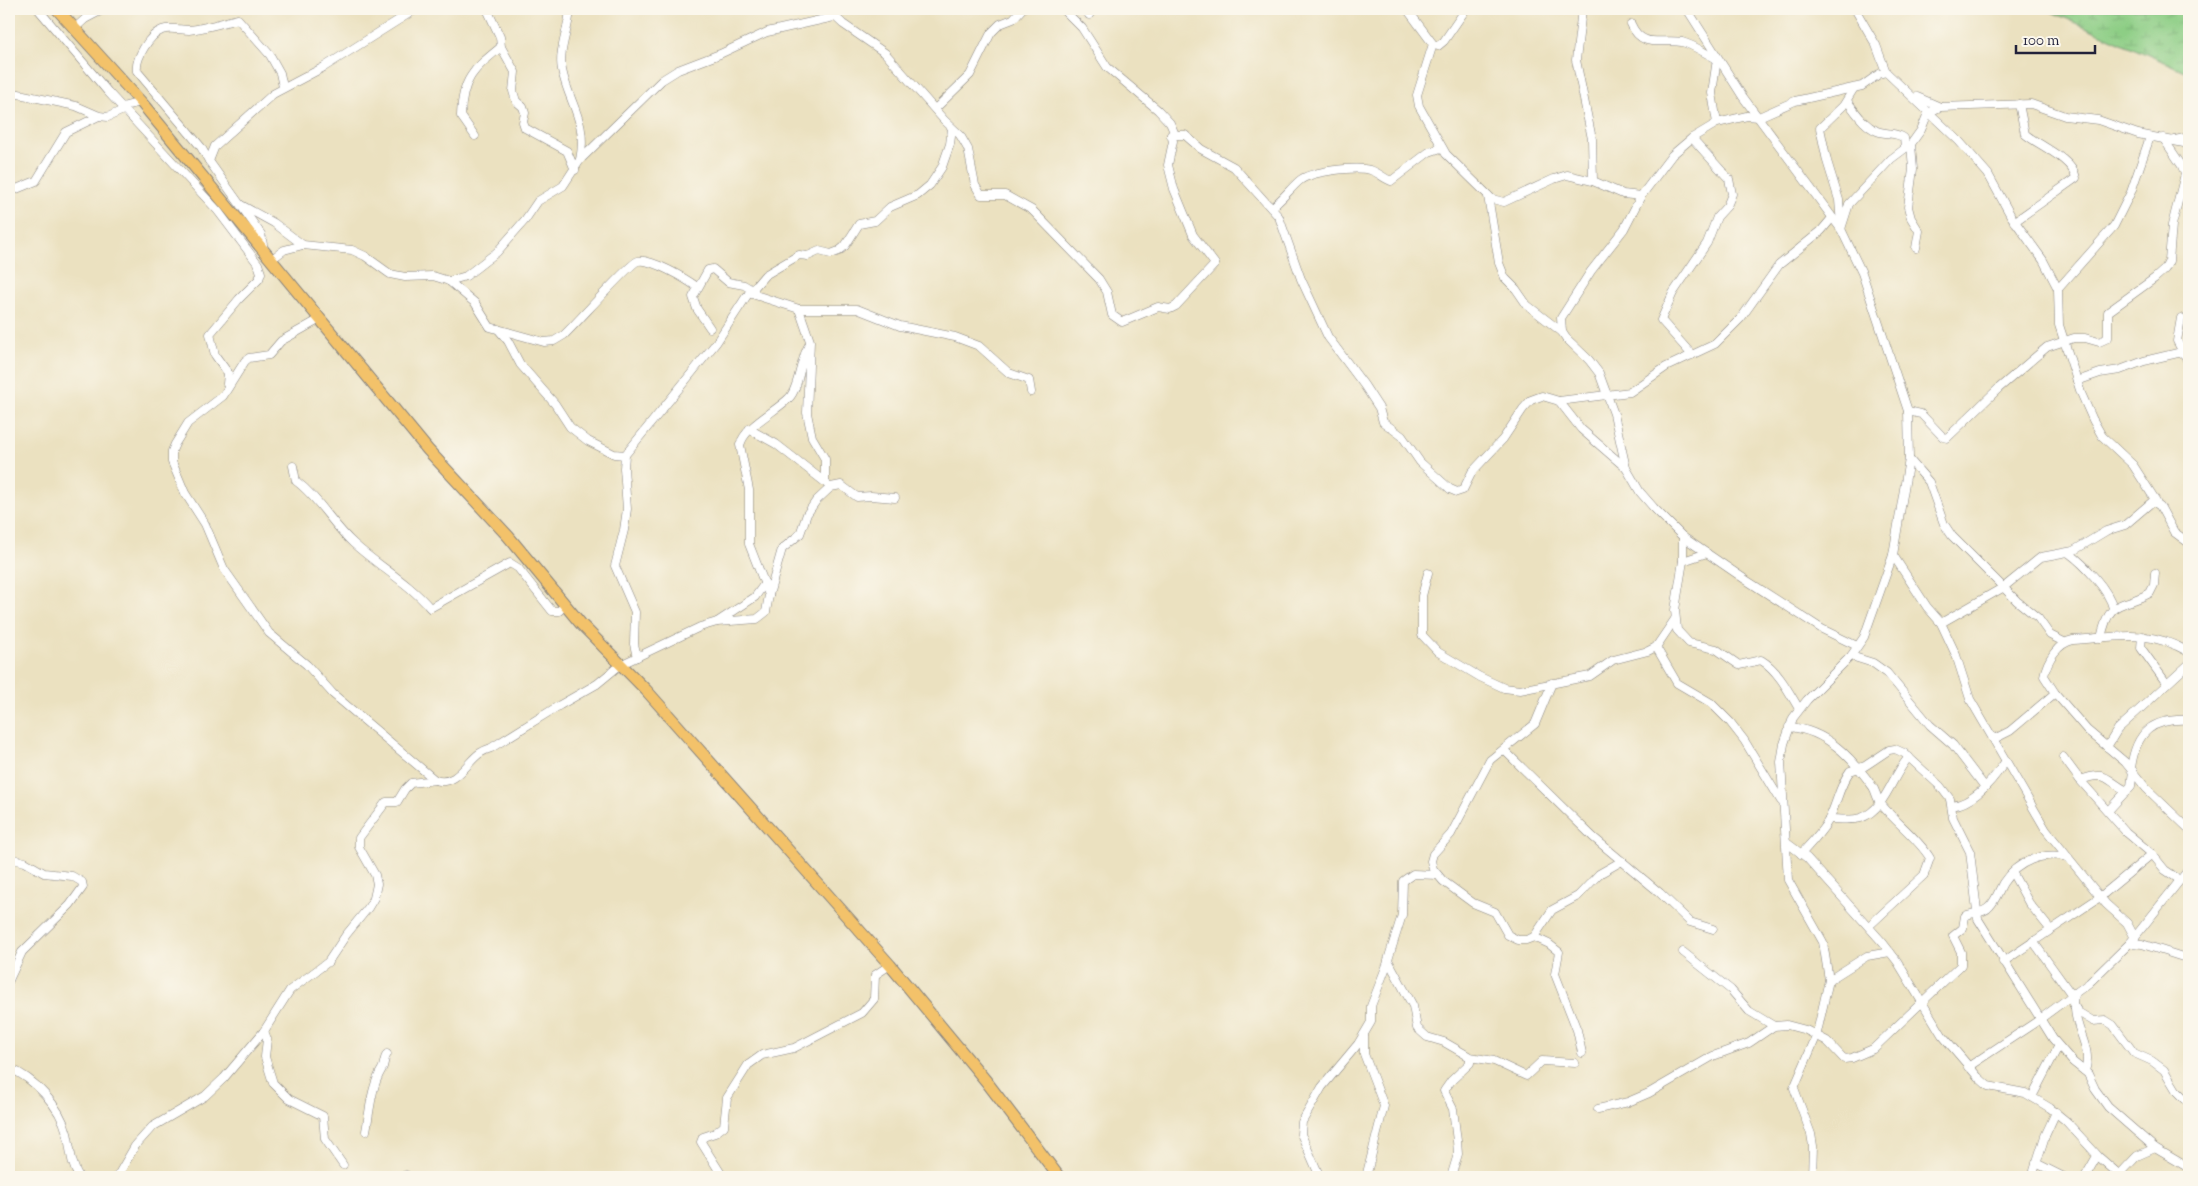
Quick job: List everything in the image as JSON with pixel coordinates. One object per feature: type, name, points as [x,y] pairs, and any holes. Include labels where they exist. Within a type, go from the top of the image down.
[{"type":"highway","points":[[57,9],[141,102],[414,433],[508,536],[565,606],[659,704],[890,965],[986,1081],[1059,1177]]},
{"type":"street","points":[[38,9],[122,107],[218,211],[254,256],[260,268],[259,279],[238,299],[210,334],[215,355],[228,373],[227,389]]},
{"type":"street","points":[[74,29],[85,18],[104,9]]},
{"type":"street","points":[[209,161],[215,146],[283,87],[324,67],[416,9]]},
{"type":"street","points":[[487,9],[500,37],[501,46],[516,72],[512,92],[516,101],[523,107],[525,112],[523,122],[525,128],[567,150],[575,170]]},
{"type":"street","points":[[570,9],[566,37],[561,52],[562,64],[581,124],[580,160]]},
{"type":"street","points":[[827,9],[834,17],[885,53],[966,144],[975,185],[981,195],[1005,195],[1036,214],[1099,279],[1107,292],[1112,315],[1122,322],[1158,307],[1170,308],[1176,306],[1215,266],[1194,235],[1174,188],[1168,165],[1173,141],[1171,135],[1174,132],[1173,128],[1166,119],[1108,67],[1082,28],[1063,9]]},
{"type":"street","points":[[935,109],[970,75],[991,33],[1000,24],[1013,19],[1022,9]]},
{"type":"street","points":[[1407,9],[1433,44],[1441,45],[1466,9]]},
{"type":"street","points":[[1582,9],[1576,60],[1592,139],[1593,181]]},
{"type":"street","points":[[1687,9],[1717,59],[1841,229],[1862,273],[1908,411],[1910,459],[1893,555],[1864,637],[1851,656],[1800,709],[1789,727],[1781,762],[1788,880],[1823,942],[1829,980],[1816,1037],[1794,1088],[1811,1134],[1813,1146],[1812,1177]]},
{"type":"street","points":[[1855,9],[1876,45],[1886,72],[1959,142],[1988,174],[2014,222],[2043,260],[2058,289],[2058,324],[2077,381],[2102,436],[2133,465],[2174,532],[2189,543]]},
{"type":"street","points":[[449,281],[466,276],[492,257],[526,220],[535,205],[541,199],[558,191],[575,170],[580,160],[669,75],[767,32],[834,17]]},
{"type":"street","points":[[283,87],[281,77],[270,55],[238,19],[218,26],[188,30],[169,29],[158,32],[150,39],[137,64],[136,71],[201,148],[261,234],[268,255],[303,245],[352,250],[365,256],[386,273],[395,276],[433,276],[449,281],[475,303],[487,324],[544,342],[558,339],[589,311],[626,268],[637,261],[655,262],[697,287]]},
{"type":"street","points":[[1631,24],[1635,31],[1650,41],[1682,42],[1717,59]]},
{"type":"street","points":[[1433,44],[1417,100],[1424,119],[1441,148],[1488,196],[1495,201],[1504,202],[1567,175],[1593,181],[1615,191],[1641,196]]},
{"type":"street","points":[[475,136],[461,116],[466,84],[472,73],[501,46]]},
{"type":"street","points":[[1717,59],[1712,93],[1717,123]]},
{"type":"street","points":[[1562,332],[1564,311],[1624,229],[1641,196],[1672,155],[1692,138],[1717,123],[1747,116],[1759,117],[1795,101],[1854,88],[1886,72]]},
{"type":"street","points":[[1841,229],[1839,200],[1827,162],[1820,128],[1847,101],[1854,88]]},
{"type":"street","points":[[9,92],[76,106],[99,116]]},
{"type":"street","points":[[1908,92],[1940,107]]},
{"type":"street","points":[[1847,101],[1864,124],[1878,131],[1899,134],[1904,138],[1908,146],[1913,169],[1908,207],[1911,218],[1920,231],[1916,248]]},
{"type":"street","points":[[9,192],[36,181],[66,132],[99,116],[114,115],[121,111],[122,107],[141,102]]},
{"type":"street","points":[[2014,222],[2076,178],[2074,172],[2053,152],[2025,134],[2019,104]]},
{"type":"street","points":[[1841,229],[1849,204],[1891,159],[1908,146],[1921,130],[1928,113],[1940,107],[2034,104],[2065,116],[2098,120],[2150,137],[2189,144]]},
{"type":"street","points":[[637,658],[634,644],[635,612],[615,566],[627,509],[625,455],[716,343],[752,292],[768,273],[795,257],[808,256],[819,251],[834,254],[842,249],[859,224],[876,221],[890,207],[903,203],[924,191],[942,167],[950,144],[952,129]]},
{"type":"street","points":[[1171,135],[1185,135],[1201,149],[1230,164],[1271,208],[1282,224],[1301,279],[1334,346],[1379,408],[1383,422],[1402,436],[1420,462],[1450,489],[1457,492],[1463,490],[1472,472],[1503,439],[1527,404],[1542,396],[1559,401],[1635,390],[1666,367],[1720,341],[1741,318],[1783,261],[1832,218]]},
{"type":"street","points":[[2058,289],[2114,226],[2131,192],[2150,137]]},
{"type":"street","points":[[2173,140],[2189,137]]},
{"type":"street","points":[[1692,138],[1729,179],[1732,190],[1727,206],[1719,214],[1707,243],[1674,293],[1661,320],[1692,355]]},
{"type":"street","points":[[1908,411],[1921,414],[1943,437],[1947,438],[2040,352],[2064,340],[2081,337],[2099,342],[2106,340],[2110,333],[2108,312],[2155,278],[2166,266],[2170,257],[2172,225],[2185,174],[2164,138]]},
{"type":"street","points":[[201,148],[215,146]]},
{"type":"street","points":[[1271,208],[1280,202],[1302,178],[1321,173],[1360,168],[1373,170],[1390,181],[1429,152],[1441,148]]},
{"type":"street","points":[[1488,196],[1499,263],[1505,278],[1516,289],[1526,305],[1562,332],[1570,343],[1597,369],[1605,395],[1614,414],[1626,468],[1640,492],[1683,537],[1816,625],[1857,646]]},
{"type":"street","points":[[241,205],[274,223],[303,245]]},
{"type":"street","points":[[710,328],[693,300],[697,287],[705,274],[711,269],[731,283],[744,285],[752,292],[799,309],[857,309],[907,328],[944,334],[974,343],[1009,373],[1030,380],[1031,392]]},
{"type":"street","points":[[799,309],[804,320],[809,345],[806,409],[812,438],[825,459],[827,490]]},
{"type":"street","points":[[2181,318],[2177,335],[2182,352],[2189,363]]},
{"type":"street","points":[[320,319],[281,341],[269,355],[249,358],[220,399],[188,423],[175,444],[171,458],[184,493],[205,524],[222,564],[276,640],[307,665],[337,698],[435,780],[441,782],[452,779],[480,753],[597,684],[620,665],[700,627],[716,622],[755,596],[765,583]]},
{"type":"street","points":[[496,328],[508,341],[520,364],[555,404],[570,427],[588,441],[614,454],[625,455]]},
{"type":"street","points":[[769,595],[749,544],[749,490],[740,445],[742,438],[749,429],[767,418],[791,397],[799,374],[801,360],[809,345]]},
{"type":"street","points":[[2077,381],[2100,372],[2120,370],[2144,361],[2182,352]]},
{"type":"street","points":[[1559,401],[1581,429],[1626,468]]},
{"type":"street","points":[[749,429],[776,444],[825,481]]},
{"type":"street","points":[[1910,459],[1933,489],[1947,531],[2025,609],[2035,616],[2060,643],[2129,634],[2165,641],[2189,652]]},
{"type":"street","points":[[293,466],[296,481],[311,493],[351,542],[411,588],[430,608],[510,563],[518,568],[552,611],[559,610],[565,606]]},
{"type":"street","points":[[716,622],[738,622],[760,618],[767,610],[769,595],[782,549],[800,534],[808,511],[827,490],[838,484],[857,498],[871,496],[887,499],[895,498]]},
{"type":"street","points":[[1941,622],[2004,588],[2041,557],[2069,553],[2106,531],[2125,525],[2144,507],[2156,501]]},
{"type":"street","points":[[1683,537],[1683,561],[1676,619],[1680,635],[1689,643],[1716,650],[1739,665],[1760,660],[1767,664],[1788,690],[1800,709]]},
{"type":"street","points":[[1683,561],[1707,553]]},
{"type":"street","points":[[2069,553],[2090,572],[2110,597],[2113,608]]},
{"type":"street","points":[[1893,555],[1927,607],[1941,622],[1956,655],[1970,699],[2046,830],[2100,897],[2127,923],[2133,940],[2189,959]]},
{"type":"street","points":[[1428,573],[1422,596],[1424,614],[1420,631],[1434,649],[1504,688],[1520,690],[1552,683],[1573,681],[1590,676],[1614,660],[1656,647],[1676,619]]},
{"type":"street","points":[[2101,638],[2104,624],[2113,608],[2122,602],[2150,593],[2154,584],[2155,573]]},
{"type":"street","points":[[2142,636],[2142,648],[2167,684]]},
{"type":"street","points":[[2060,643],[2044,676],[2055,693],[2087,730],[2132,769],[2146,788],[2189,829]]},
{"type":"street","points":[[1656,647],[1677,683],[1711,703],[1730,722],[1744,740],[1783,805]]},
{"type":"street","points":[[1851,656],[1873,663],[1887,672],[1930,725],[1953,745],[1984,787]]},
{"type":"street","points":[[2107,747],[2118,729],[2189,664]]},
{"type":"street","points":[[1552,683],[1532,728],[1490,760],[1451,834],[1433,854],[1431,865],[1437,875],[1473,903],[1495,912],[1508,935],[1526,940],[1534,937],[1552,910],[1578,896],[1599,874],[1622,861]]},
{"type":"street","points":[[1994,739],[2010,731],[2055,693]]},
{"type":"street","points":[[2108,811],[2127,791],[2132,782],[2133,757],[2144,733],[2152,725],[2160,722],[2189,720]]},
{"type":"street","points":[[1789,727],[1804,728],[1820,735],[1873,788],[1880,803],[1924,848],[1930,858],[1924,874],[1869,926]]},
{"type":"street","points":[[1802,854],[1820,834],[1829,819],[1839,790],[1854,767],[1892,749],[1900,751],[1909,757],[1940,786],[1952,806],[1953,818],[1968,845],[1974,864],[1976,913],[2003,962],[2058,1046],[2085,1071],[2103,1101],[2155,1148],[2189,1168]]},
{"type":"street","points":[[1504,750],[1543,790],[1622,861],[1660,892],[1690,922],[1713,929]]},
{"type":"street","points":[[1829,819],[1862,818],[1880,803],[1909,757]]},
{"type":"street","points":[[2063,757],[2080,780],[2126,832],[2152,854],[2165,870],[2180,880]]},
{"type":"street","points":[[1952,806],[1965,802],[1984,787],[2005,762]]},
{"type":"street","points":[[2080,780],[2096,775],[2104,775],[2127,791]]},
{"type":"street","points":[[117,1177],[126,1159],[145,1134],[159,1122],[205,1096],[218,1084],[264,1031],[290,990],[328,962],[374,898],[377,884],[375,875],[358,847],[359,838],[386,802],[400,800],[407,786],[419,781],[435,780]]},
{"type":"street","points":[[1787,843],[1802,854],[1869,926],[1890,952],[1942,1035],[1968,1067],[1988,1086],[2019,1092],[2032,1097],[2056,1112],[2120,1176],[2137,1156],[2155,1148]]},
{"type":"street","points":[[2003,962],[2100,897],[2152,854]]},
{"type":"street","points":[[1683,952],[1730,990],[1749,1011],[1774,1026],[1797,1026],[1827,1041],[1844,1059],[1852,1058],[1873,1049],[1961,966],[1961,952],[1953,936],[1963,928],[1965,916],[1991,906],[2004,882],[2012,872],[2033,858],[2057,855],[2068,857]]},
{"type":"street","points":[[9,858],[28,864],[44,873],[72,876],[82,882],[83,887],[70,906],[22,952],[9,980]]},
{"type":"street","points":[[1968,1067],[2089,983],[2133,940],[2189,869]]},
{"type":"street","points":[[2012,872],[2029,902],[2050,929]]},
{"type":"street","points":[[1320,1177],[1301,1134],[1302,1122],[1322,1087],[1364,1035],[1371,1022],[1371,1006],[1388,962],[1402,915],[1403,881],[1413,874],[1437,875]]},
{"type":"street","points":[[1534,937],[1549,944],[1559,952],[1555,974],[1577,1030],[1582,1053]]},
{"type":"street","points":[[2033,941],[2072,994],[2075,1015],[2086,1047],[2087,1064],[2085,1071]]},
{"type":"street","points":[[1829,980],[1867,956],[1890,952]]},
{"type":"street","points":[[1388,962],[1413,1006],[1415,1022],[1422,1034],[1450,1045],[1470,1057],[1494,1061],[1526,1076],[1542,1061],[1575,1062]]},
{"type":"street","points":[[723,1177],[701,1142],[703,1137],[715,1133],[724,1126],[727,1098],[744,1070],[762,1056],[794,1048],[862,1013],[874,999],[875,975],[890,965]]},
{"type":"street","points":[[2075,1007],[2088,1019],[2095,1022],[2105,1020],[2113,1025],[2134,1053],[2159,1066],[2176,1090],[2189,1103]]},
{"type":"street","points":[[1598,1109],[1628,1102],[1649,1093],[1713,1056],[1749,1043],[1774,1026]]},
{"type":"street","points":[[264,1031],[267,1039],[265,1060],[274,1083],[287,1098],[323,1116],[326,1139],[343,1165]]},
{"type":"street","points":[[1364,1035],[1364,1054],[1384,1106],[1366,1177]]},
{"type":"street","points":[[2032,1097],[2058,1046]]},
{"type":"street","points":[[366,1131],[376,1078],[384,1067],[383,1060],[387,1054]]},
{"type":"street","points":[[1451,1177],[1458,1147],[1453,1109],[1444,1091],[1451,1080],[1470,1063],[1470,1057]]},
{"type":"street","points":[[9,1068],[24,1074],[32,1081],[61,1115],[67,1132],[71,1161],[79,1177]]},
{"type":"street","points":[[2032,1177],[2045,1136],[2056,1112]]},
{"type":"street","points":[[2085,1177],[2098,1156]]},
{"type":"street","points":[[2036,1163],[2064,1177]]},
{"type":"street","points":[[2186,1177],[2189,1173]]},
{"type":"street","points":[[394,1177],[406,1175],[409,1177]]},
{"type":"green space","points":[[2045,9],[2189,9],[2189,73]]}]
